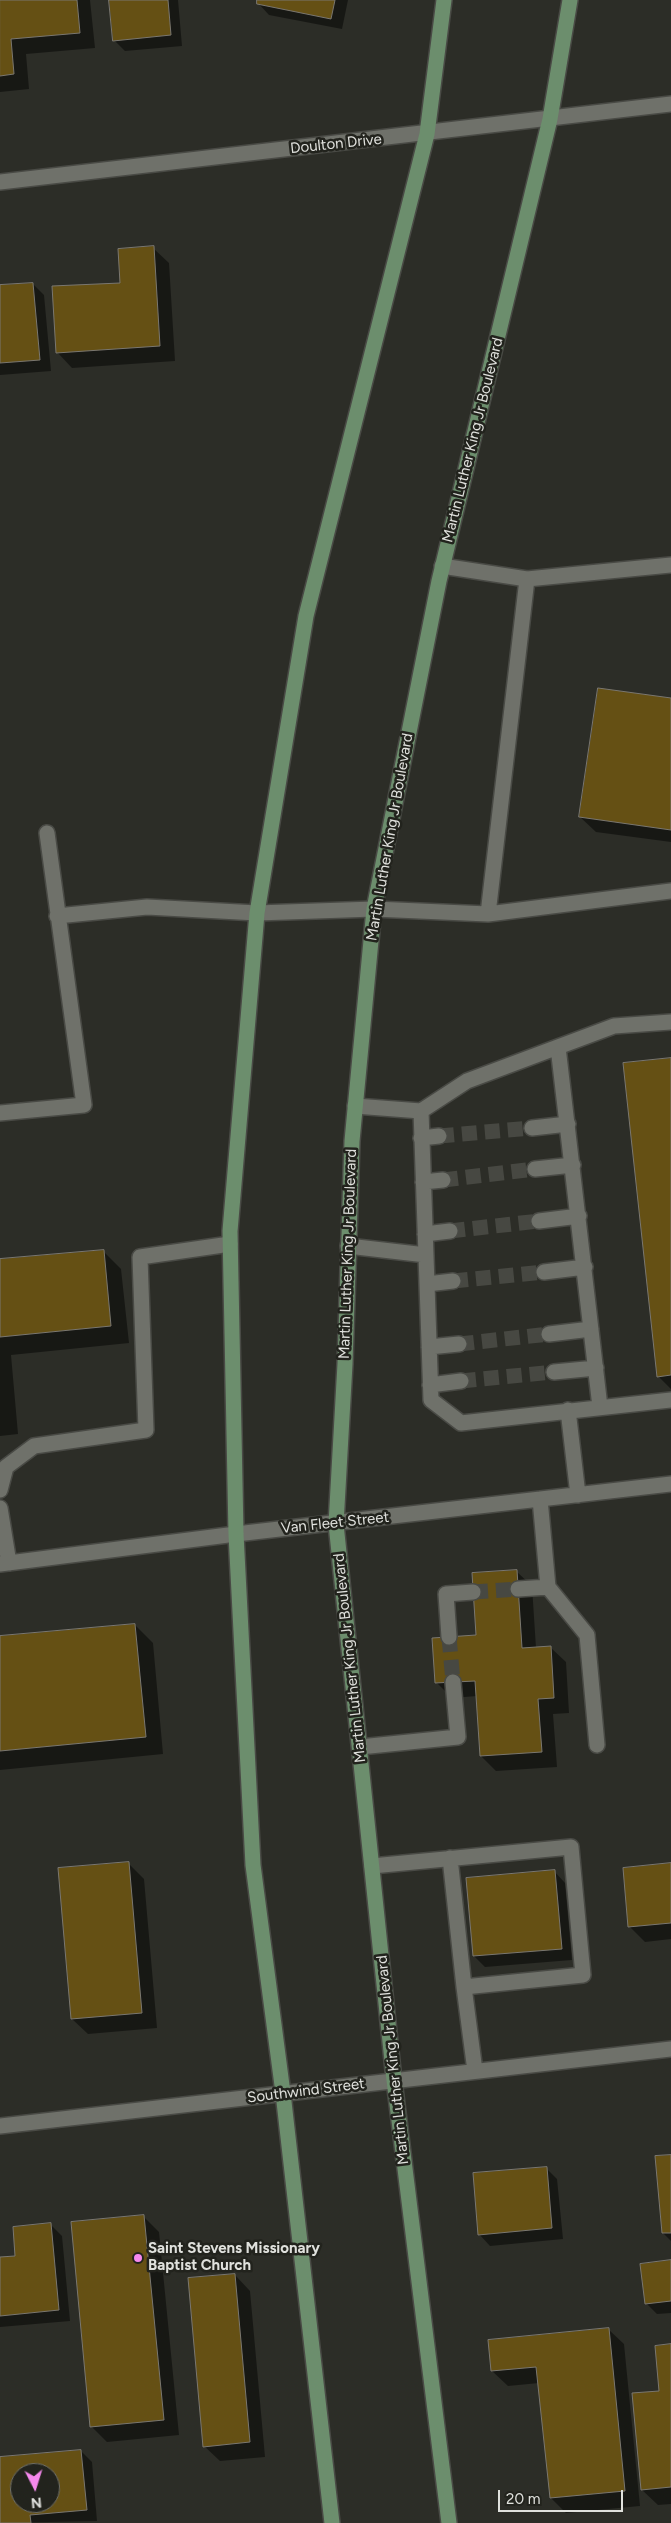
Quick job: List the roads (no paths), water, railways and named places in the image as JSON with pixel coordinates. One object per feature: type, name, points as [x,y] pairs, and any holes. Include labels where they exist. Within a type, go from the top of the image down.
[{"type":"main road","points":[[332,2523],[283,2093],[253,1865],[236,1534],[230,1244],[234,1175],[257,913],[306,616],[427,134],[444,0]]},
{"type":"main road","name":"Martin Luther King Jr Boulevard","points":[[448,2523],[394,2080],[336,1524],[348,1246],[356,1106],[374,909],[442,566],[550,119],[570,0]]},
{"type":"street","name":"Doulton Drive","points":[[0,182],[427,134],[671,104]]},
{"type":"street","points":[[442,566],[527,579],[671,566]]},
{"type":"street","points":[[488,914],[527,579]]},
{"type":"street","points":[[0,1113],[84,1105],[47,833]]},
{"type":"street","points":[[57,916],[147,907],[257,913],[374,909],[488,914],[671,891]]},
{"type":"street","points":[[356,1106],[421,1111],[467,1081],[614,1026],[671,1022]]},
{"type":"street","points":[[558,1047],[600,1406]]},
{"type":"street","points":[[421,1111],[431,1400],[461,1423],[600,1406],[671,1400]]},
{"type":"street","points":[[532,1128],[568,1124]]},
{"type":"street","points":[[421,1138],[439,1136]]},
{"type":"street","points":[[535,1169],[573,1165]]},
{"type":"street","points":[[424,1182],[443,1180]]},
{"type":"street","points":[[539,1221],[579,1216]]},
{"type":"street","points":[[425,1234],[450,1231]]},
{"type":"street","points":[[0,1490],[6,1468],[34,1446],[146,1430],[140,1257],[230,1244]]},
{"type":"street","points":[[348,1246],[426,1255]]},
{"type":"street","points":[[544,1272],[584,1267]]},
{"type":"street","points":[[427,1284],[453,1281]]},
{"type":"street","points":[[549,1334],[591,1329]]},
{"type":"street","points":[[429,1347],[459,1344]]},
{"type":"street","points":[[554,1372],[596,1368]]},
{"type":"street","points":[[430,1384],[462,1381]]},
{"type":"street","points":[[568,1410],[578,1495]]},
{"type":"street","name":"Van Fleet Street","points":[[5,1564],[236,1534],[671,1484]]},
{"type":"street","points":[[540,1499],[548,1587],[587,1635],[597,1745]]},
{"type":"street","points":[[0,1508],[5,1564]]},
{"type":"street","points":[[518,1589],[548,1587]]},
{"type":"street","points":[[449,1637],[446,1594],[473,1592]]},
{"type":"street","points":[[360,1747],[458,1737],[453,1682]]},
{"type":"street","points":[[372,1866],[571,1847],[583,1975],[464,1987]]},
{"type":"street","points":[[450,1858],[475,2071]]},
{"type":"street","name":"Southwind Street","points":[[0,2126],[671,2049]]},
{"type":"tunnel","points":[[439,1136],[532,1128]]},
{"type":"tunnel","points":[[443,1180],[535,1169]]},
{"type":"tunnel","points":[[450,1231],[539,1221]]},
{"type":"tunnel","points":[[453,1281],[544,1272]]},
{"type":"tunnel","points":[[459,1344],[549,1334]]},
{"type":"tunnel","points":[[461,1381],[554,1372]]},
{"type":"tunnel","points":[[473,1592],[518,1589]]},
{"type":"tunnel","points":[[449,1637],[453,1682]]},
{"type":"place","name":"Saint Stevens Missionary Baptist Church","points":[[138,2258]]}]
